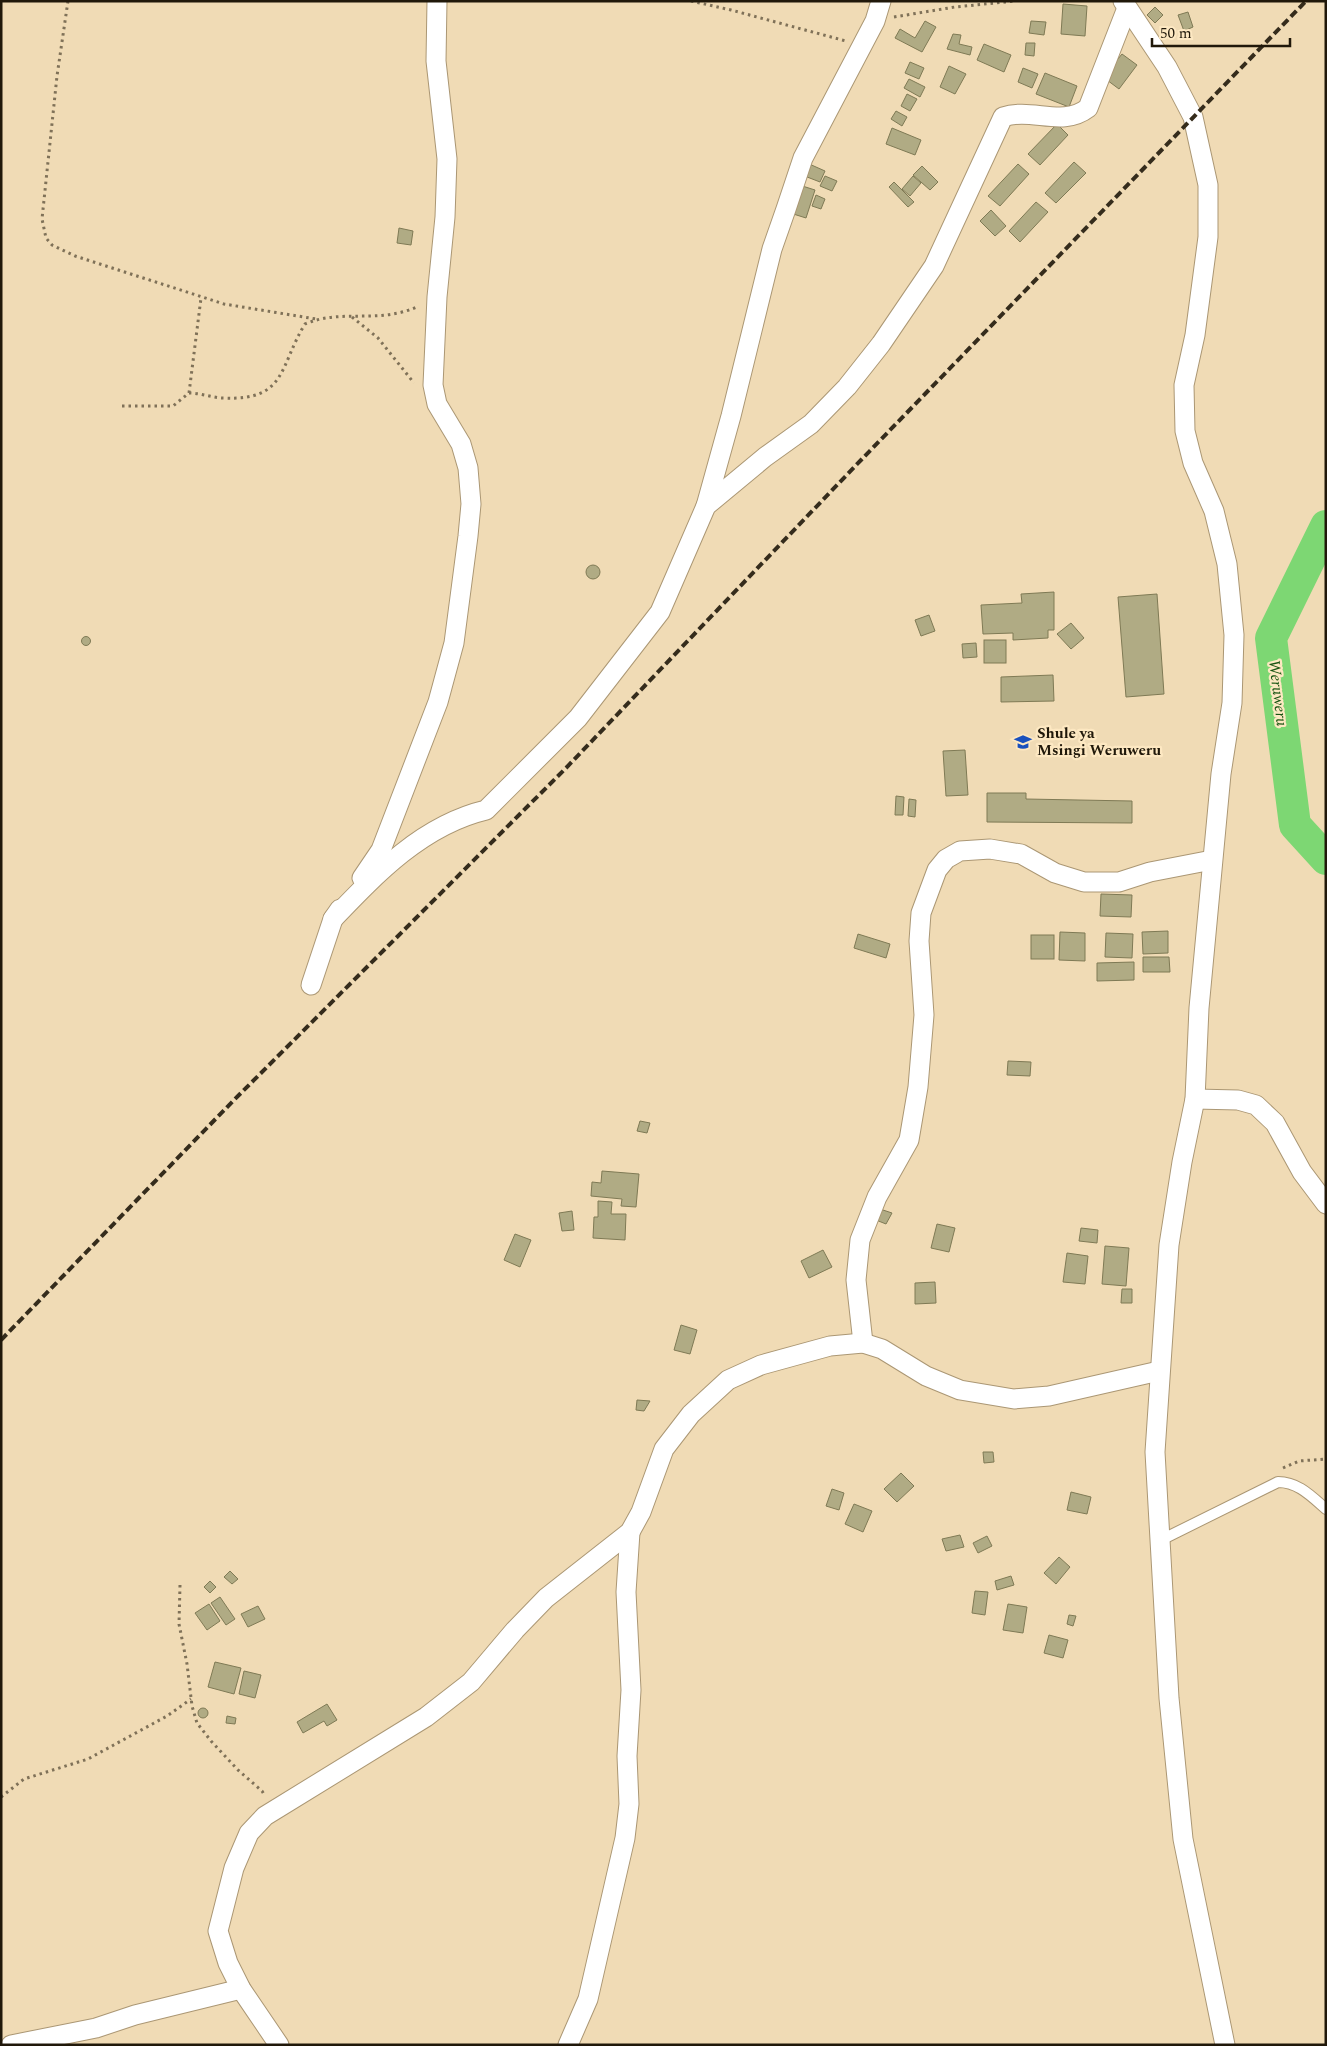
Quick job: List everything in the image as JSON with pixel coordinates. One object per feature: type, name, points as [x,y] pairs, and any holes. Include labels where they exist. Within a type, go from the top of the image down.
[{"type":"street","points":[[311,985],[334,919],[381,850],[438,702],[454,644],[471,504],[468,468],[460,444],[437,404],[433,385],[445,217],[447,159],[436,61],[437,1]]},
{"type":"street","points":[[334,919],[400,854],[437,829],[467,814],[486,810],[578,718],[660,612],[706,506],[731,416],[772,249],[803,158],[875,21],[881,1]]},
{"type":"street","points":[[706,506],[765,457],[811,424],[847,387],[881,344],[934,266],[1003,117],[1014,114],[1068,118],[1080,115],[1088,108],[1125,4]]},
{"type":"street","points":[[1125,4],[1168,67],[1193,117],[1208,185],[1208,237],[1195,335],[1184,385],[1185,431],[1193,463],[1214,511],[1227,564],[1234,634],[1232,703],[1212,860],[1199,1008],[1196,1099],[1182,1162],[1169,1245],[1155,1452],[1169,1698],[1183,1839],[1225,2045]]},
{"type":"street","points":[[863,1343],[856,1280],[860,1240],[877,1197],[909,1140],[918,1088],[924,1016],[919,941],[921,913],[937,870],[946,859],[960,851],[990,849],[1021,854],[1055,873],[1084,882],[1119,882],[1150,872],[1212,860]]},
{"type":"street","points":[[1196,1099],[1238,1100],[1256,1105],[1275,1123],[1302,1172],[1326,1204]]},
{"type":"street","points":[[279,2045],[241,1989],[228,1963],[218,1931],[234,1868],[250,1833],[265,1816],[426,1717],[464,1688],[546,1598],[630,1532],[641,1512],[664,1449],[691,1414],[728,1380],[768,1363],[830,1346],[863,1343],[882,1349],[926,1376],[960,1390],[1014,1399],[1049,1396],[1159,1371]]},
{"type":"street","points":[[568,2045],[588,1999],[625,1838],[629,1804],[627,1756],[631,1690],[626,1592],[630,1532]]},
{"type":"street","points":[[11,2045],[96,2028],[134,2015],[241,1989]]},
{"type":"lane","points":[[1159,1541],[1264,1487],[1278,1482],[1290,1482],[1304,1490],[1326,1509]]},
{"type":"path","points":[[68,1],[57,76],[42,219],[46,238],[52,245],[75,256],[201,298],[224,304],[316,319],[398,315],[438,297]]},
{"type":"path","points":[[691,1],[861,45]]},
{"type":"path","points":[[875,21],[955,7],[1015,1]]},
{"type":"path","points":[[122,406],[173,406],[189,393],[201,298]]},
{"type":"path","points":[[352,317],[378,338],[416,384]]},
{"type":"path","points":[[189,393],[222,398],[246,398],[267,391],[285,365],[296,338],[305,324],[316,319]]},
{"type":"path","points":[[1264,1487],[1282,1469],[1299,1461],[1326,1459]]},
{"type":"path","points":[[180,1585],[179,1624],[197,1723],[211,1742],[262,1791],[267,1801],[265,1816]]},
{"type":"path","points":[[1,1797],[24,1779],[88,1759],[166,1716],[191,1698]]},
{"type":"building","points":[[1063,4],[1087,6],[1085,36],[1061,34]]},
{"type":"building","points":[[1155,7],[1163,15],[1155,23],[1147,15]]},
{"type":"building","points":[[1188,12],[1193,27],[1184,31],[1178,15]]},
{"type":"building","points":[[925,21],[936,27],[922,52],[895,38],[900,29],[915,38]]},
{"type":"building","points":[[1031,21],[1046,22],[1044,35],[1029,33]]},
{"type":"building","points":[[953,34],[961,35],[959,44],[972,47],[970,55],[947,49]]},
{"type":"building","points":[[1026,43],[1035,43],[1034,56],[1025,55]]},
{"type":"building","points":[[984,44],[1011,55],[1004,72],[977,60]]},
{"type":"building","points":[[1122,54],[1137,65],[1119,89],[1103,77]]},
{"type":"building","points":[[910,62],[924,68],[919,79],[905,73]]},
{"type":"building","points":[[949,66],[966,74],[955,94],[940,87]]},
{"type":"building","points":[[1023,68],[1038,74],[1032,88],[1018,82]]},
{"type":"building","points":[[1045,73],[1077,86],[1069,107],[1036,94]]},
{"type":"building","points":[[909,79],[925,87],[920,97],[904,88]]},
{"type":"building","points":[[907,94],[917,99],[910,111],[901,106]]},
{"type":"building","points":[[896,111],[907,117],[902,126],[891,119]]},
{"type":"building","points":[[1057,124],[1068,135],[1040,165],[1028,154]]},
{"type":"building","points":[[892,128],[921,140],[915,155],[886,144]]},
{"type":"building","points":[[1074,162],[1086,173],[1056,203],[1045,193]]},
{"type":"building","points":[[807,163],[825,171],[820,182],[802,175]]},
{"type":"building","points":[[1018,164],[1029,174],[1000,206],[988,196]]},
{"type":"building","points":[[922,166],[938,182],[930,190],[913,175]]},
{"type":"building","points":[[825,176],[837,181],[832,191],[820,186]]},
{"type":"building","points":[[913,176],[921,183],[910,196],[902,189]]},
{"type":"building","points":[[894,182],[914,202],[908,207],[889,187]]},
{"type":"building","points":[[796,184],[815,190],[806,218],[787,212]]},
{"type":"building","points":[[816,195],[825,199],[821,209],[812,206]]},
{"type":"building","points":[[1036,202],[1048,212],[1020,242],[1009,231]]},
{"type":"building","points":[[991,210],[1006,226],[995,236],[980,221]]},
{"type":"building","points":[[399,228],[413,231],[411,245],[397,243]]},
{"type":"building","points":[[593,565],[598,567],[600,572],[598,577],[593,579],[588,577],[586,572],[588,567]]},
{"type":"building","points":[[1054,592],[1054,630],[1048,630],[1048,638],[1013,640],[1013,633],[983,634],[981,605],[1022,603],[1021,594]]},
{"type":"building","points":[[1157,594],[1164,694],[1126,697],[1118,597]]},
{"type":"building","points":[[929,615],[935,631],[921,636],[915,620]]},
{"type":"building","points":[[1071,623],[1084,638],[1071,649],[1057,634]]},
{"type":"building","points":[[86,636],[91,641],[86,646],[81,641]]},
{"type":"building","points":[[984,640],[1006,640],[1006,663],[984,663]]},
{"type":"building","points":[[976,643],[977,657],[963,658],[962,644]]},
{"type":"building","points":[[1053,675],[1054,701],[1001,702],[1001,677]]},
{"type":"building","points":[[965,750],[968,795],[946,796],[943,751]]},
{"type":"building","points":[[987,793],[1026,793],[1026,799],[1132,801],[1132,823],[987,822]]},
{"type":"building","points":[[896,796],[904,797],[903,815],[895,815]]},
{"type":"building","points":[[909,799],[916,800],[915,817],[908,816]]},
{"type":"building","points":[[1101,894],[1132,895],[1131,917],[1100,916]]},
{"type":"building","points":[[1168,931],[1168,953],[1143,954],[1142,932]]},
{"type":"building","points":[[1060,932],[1085,933],[1085,961],[1059,960]]},
{"type":"building","points":[[1106,933],[1133,934],[1132,958],[1105,957]]},
{"type":"building","points":[[858,934],[890,944],[886,958],[854,948]]},
{"type":"building","points":[[1031,935],[1054,935],[1054,959],[1031,959]]},
{"type":"building","points":[[1143,957],[1169,957],[1170,972],[1143,972]]},
{"type":"building","points":[[1134,962],[1134,980],[1097,981],[1097,963]]},
{"type":"building","points":[[1008,1061],[1031,1062],[1030,1076],[1007,1075]]},
{"type":"building","points":[[640,1121],[650,1123],[647,1133],[637,1131]]},
{"type":"building","points":[[602,1171],[639,1174],[636,1207],[621,1206],[622,1199],[591,1196],[592,1182],[601,1183]]},
{"type":"building","points":[[598,1201],[612,1202],[611,1214],[626,1214],[625,1240],[593,1238],[594,1217],[598,1217]]},
{"type":"building","points":[[880,1209],[892,1213],[886,1224],[876,1220]]},
{"type":"building","points":[[572,1211],[574,1230],[562,1231],[559,1213]]},
{"type":"building","points":[[937,1224],[955,1228],[949,1252],[931,1248]]},
{"type":"building","points":[[1081,1228],[1098,1230],[1097,1243],[1079,1241]]},
{"type":"building","points":[[515,1234],[531,1240],[520,1267],[504,1260]]},
{"type":"building","points":[[1105,1246],[1129,1248],[1126,1286],[1102,1284]]},
{"type":"building","points":[[823,1250],[832,1267],[809,1278],[801,1261]]},
{"type":"building","points":[[1067,1253],[1088,1256],[1085,1284],[1063,1282]]},
{"type":"building","points":[[935,1282],[936,1303],[915,1304],[915,1283]]},
{"type":"building","points":[[1122,1289],[1132,1289],[1132,1303],[1121,1303]]},
{"type":"building","points":[[681,1325],[697,1330],[690,1354],[674,1350]]},
{"type":"building","points":[[637,1400],[650,1401],[644,1411],[636,1410]]},
{"type":"building","points":[[983,1452],[993,1452],[994,1462],[984,1463]]},
{"type":"building","points":[[901,1473],[914,1486],[897,1502],[884,1489]]},
{"type":"building","points":[[832,1489],[844,1493],[839,1510],[826,1506]]},
{"type":"building","points":[[1071,1492],[1091,1497],[1087,1514],[1067,1510]]},
{"type":"building","points":[[854,1504],[872,1511],[863,1532],[845,1524]]},
{"type":"building","points":[[960,1535],[964,1547],[946,1551],[942,1539]]},
{"type":"building","points":[[987,1536],[992,1546],[978,1553],[973,1543]]},
{"type":"building","points":[[1059,1557],[1070,1567],[1056,1584],[1044,1573]]},
{"type":"building","points":[[230,1571],[238,1579],[232,1584],[224,1577]]},
{"type":"building","points":[[1011,1576],[1014,1585],[997,1590],[995,1581]]},
{"type":"building","points":[[210,1581],[216,1587],[210,1593],[204,1587]]},
{"type":"building","points":[[975,1591],[988,1592],[985,1615],[972,1613]]},
{"type":"building","points":[[220,1597],[235,1619],[226,1625],[211,1603]]},
{"type":"building","points":[[209,1604],[220,1621],[207,1630],[195,1613]]},
{"type":"building","points":[[1008,1604],[1027,1607],[1023,1633],[1003,1630]]},
{"type":"building","points":[[258,1606],[265,1619],[248,1627],[241,1614]]},
{"type":"building","points":[[1069,1615],[1076,1616],[1073,1626],[1067,1624]]},
{"type":"building","points":[[1049,1635],[1068,1640],[1063,1658],[1044,1653]]},
{"type":"building","points":[[215,1662],[241,1668],[234,1694],[208,1687]]},
{"type":"building","points":[[244,1671],[261,1675],[255,1698],[239,1694]]},
{"type":"building","points":[[327,1704],[337,1720],[327,1726],[324,1721],[303,1733],[297,1722]]},
{"type":"building","points":[[201,1708],[205,1708],[208,1713],[207,1717],[201,1718],[198,1715],[198,1711]]},
{"type":"building","points":[[227,1716],[236,1718],[235,1724],[226,1723]]},
{"type":"waterway","name":"Weruweru","points":[[1326,526],[1271,638],[1295,825],[1326,859]]},
{"type":"railway","points":[[1,1340],[233,1101],[566,768],[862,459],[1306,1]]},
{"type":"place","name":"Shule ya Msingi Weruweru","points":[[1023,742]]}]
